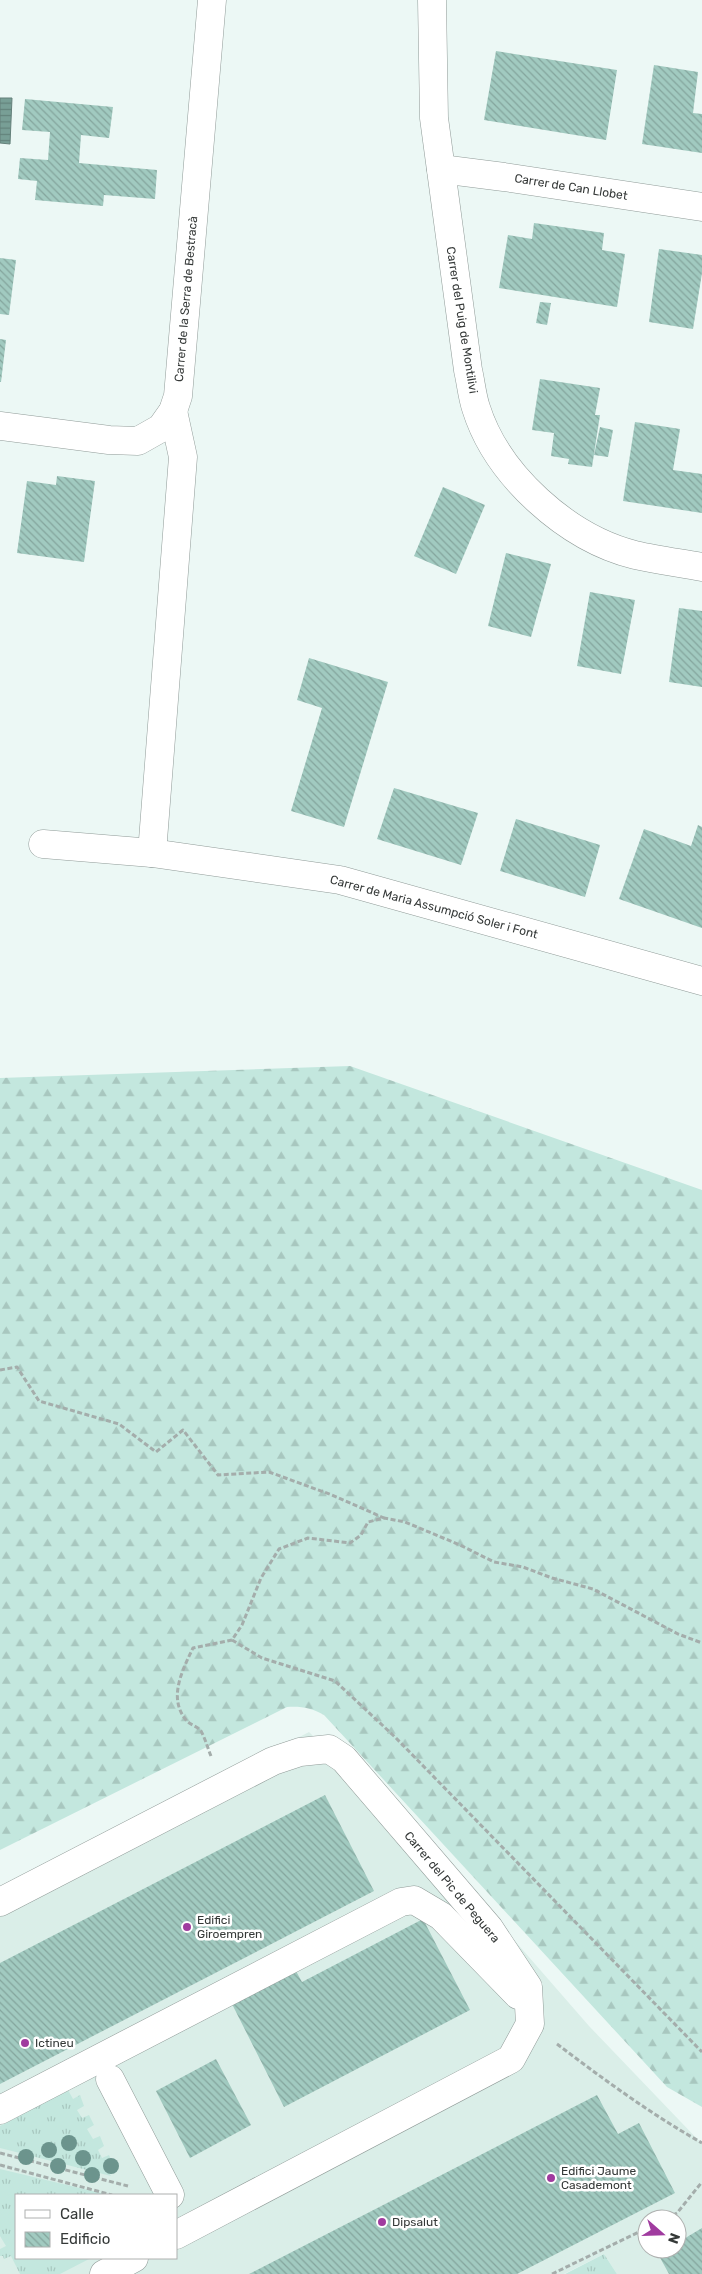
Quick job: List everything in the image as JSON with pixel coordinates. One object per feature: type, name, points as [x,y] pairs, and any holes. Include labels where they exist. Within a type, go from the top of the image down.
[{"type":"street","name":"Carrer de la Serra de Bestracà","points":[[0,426],[109,440],[138,441],[160,428],[173,411],[178,396],[212,0]]},
{"type":"street","name":"Carrer del Puig de Montilivi","points":[[432,0],[434,118],[440,170],[474,398],[484,428],[498,452],[532,494],[580,531],[600,542],[633,554],[702,566]]},
{"type":"street","name":"Carrer de Can Llobet","points":[[440,170],[504,177],[702,207]]},
{"type":"street","points":[[152,853],[183,457],[173,411]]},
{"type":"street","name":"Carrer de Maria Assumpció Soler i Font","points":[[43,844],[152,853],[340,880],[702,981]]},
{"type":"street","name":"Carrer del Pic de Peguera","points":[[0,1902],[273,1761],[300,1752],[329,1749],[344,1758],[488,1928],[528,1987],[530,2015]]},
{"type":"street","points":[[0,2110],[401,1902],[414,1900],[442,1916],[530,2015],[511,2059],[180,2224]]},
{"type":"street","points":[[110,2079],[169,2194]]},
{"type":"street","points":[[104,2274],[132,2259]]},
{"type":"path","points":[[0,1370],[17,1367],[40,1401],[119,1424],[156,1452],[183,1430],[218,1475],[269,1472],[332,1495],[384,1518],[405,1522],[460,1545],[494,1562],[523,1567],[552,1578],[593,1589],[670,1630],[702,1643]]},
{"type":"path","points":[[232,1640],[242,1625],[255,1590],[279,1549],[308,1538],[350,1543],[361,1535],[368,1522],[384,1518]]},
{"type":"path","points":[[223,1786],[200,1730],[188,1722],[177,1709],[177,1688],[183,1667],[193,1648],[232,1640],[262,1658],[335,1681],[402,1744],[702,2052]]},
{"type":"path","points":[[530,2015],[603,2079],[670,2125],[702,2143]]},
{"type":"path","points":[[0,2153],[135,2188]]},
{"type":"path","points":[[0,2164],[108,2194]]},
{"type":"path","points":[[680,2209],[702,2182]]},
{"type":"path","points":[[552,2274],[637,2233]]},
{"type":"shaded area","points":[[0,98],[12,98],[10,144],[0,143]]},
{"type":"shaded area","points":[[309,1732],[474,1894],[589,2026],[702,2144],[702,2274],[617,2274],[604,2254],[564,2274],[0,2274],[0,1893]]},
{"type":"green space","points":[[350,1066],[702,1190],[702,2107],[667,2087],[324,1715],[311,1709],[287,1707],[0,1850],[0,1078]]},
{"type":"green space","points":[[68,2090],[73,2099],[80,2095],[84,2106],[77,2110],[82,2118],[89,2115],[94,2125],[87,2129],[93,2139],[100,2136],[104,2146],[98,2150],[102,2158],[109,2155],[114,2166],[107,2169],[111,2176],[0,2148],[0,2126]]},
{"type":"green space","points":[[0,2169],[105,2194],[15,2194],[15,2259],[89,2259],[60,2274],[20,2274],[11,2256],[4,2259],[3,2256],[0,2256],[0,2249],[6,2246],[0,2236]]},
{"type":"green space","points":[[604,2254],[617,2274],[565,2274]]},
{"type":"building","points":[[496,51],[617,70],[606,140],[484,120]]},
{"type":"building","points":[[654,65],[698,72],[693,113],[702,114],[702,153],[642,144]]},
{"type":"building","points":[[25,99],[113,107],[109,138],[81,135],[79,163],[157,170],[155,199],[104,195],[103,206],[35,200],[37,181],[18,179],[20,158],[48,160],[50,132],[22,130]]},
{"type":"building","points":[[534,223],[604,233],[602,250],[625,254],[617,307],[499,288],[508,235],[532,239]]},
{"type":"building","points":[[659,249],[702,255],[702,273],[693,329],[649,322]]},
{"type":"building","points":[[0,258],[16,260],[9,315],[0,314]]},
{"type":"building","points":[[540,302],[551,303],[547,325],[536,323]]},
{"type":"building","points":[[0,339],[6,340],[1,382],[0,382]]},
{"type":"building","points":[[540,379],[600,388],[595,415],[600,415],[592,467],[568,464],[569,459],[551,456],[554,433],[532,430]]},
{"type":"building","points":[[635,422],[680,429],[673,470],[702,474],[702,513],[623,501]]},
{"type":"building","points":[[600,427],[613,430],[608,457],[594,455]]},
{"type":"building","points":[[57,476],[95,481],[84,562],[17,553],[27,481],[56,485]]},
{"type":"building","points":[[443,487],[485,505],[456,574],[414,556]]},
{"type":"building","points":[[506,553],[551,564],[531,637],[488,626]]},
{"type":"building","points":[[590,592],[635,600],[621,674],[577,666]]},
{"type":"building","points":[[679,608],[702,611],[702,687],[669,682]]},
{"type":"building","points":[[309,658],[388,682],[344,827],[291,811],[322,708],[297,700]]},
{"type":"building","points":[[394,788],[478,813],[461,865],[377,839]]},
{"type":"building","points":[[516,819],[600,845],[585,897],[500,871]]},
{"type":"building","points":[[698,825],[702,827],[702,928],[619,899],[644,829],[691,846]]},
{"type":"building","name":"Edifici Giroempren","points":[[325,1795],[374,1891],[0,2084],[0,1963]]},
{"type":"building","points":[[423,1919],[470,2010],[284,2107],[232,2004],[296,1971],[302,1982]]},
{"type":"building","points":[[216,2059],[251,2125],[190,2158],[156,2091]]},
{"type":"building","name":"Edifici Jaume Casademont","points":[[597,2095],[618,2134],[639,2123],[675,2193],[644,2209],[637,2209],[637,2212],[517,2274],[249,2274]]},
{"type":"building","points":[[702,2228],[702,2274],[669,2274],[661,2259],[687,2259],[687,2237]]},
{"type":"place","name":"Edifici Giroempren","points":[[187,1927]]},
{"type":"place","name":"Ictineu","points":[[25,2043]]},
{"type":"place","name":"Edifici Jaume Casademont","points":[[551,2178]]},
{"type":"place","name":"Dipsalut","points":[[382,2222]]}]
